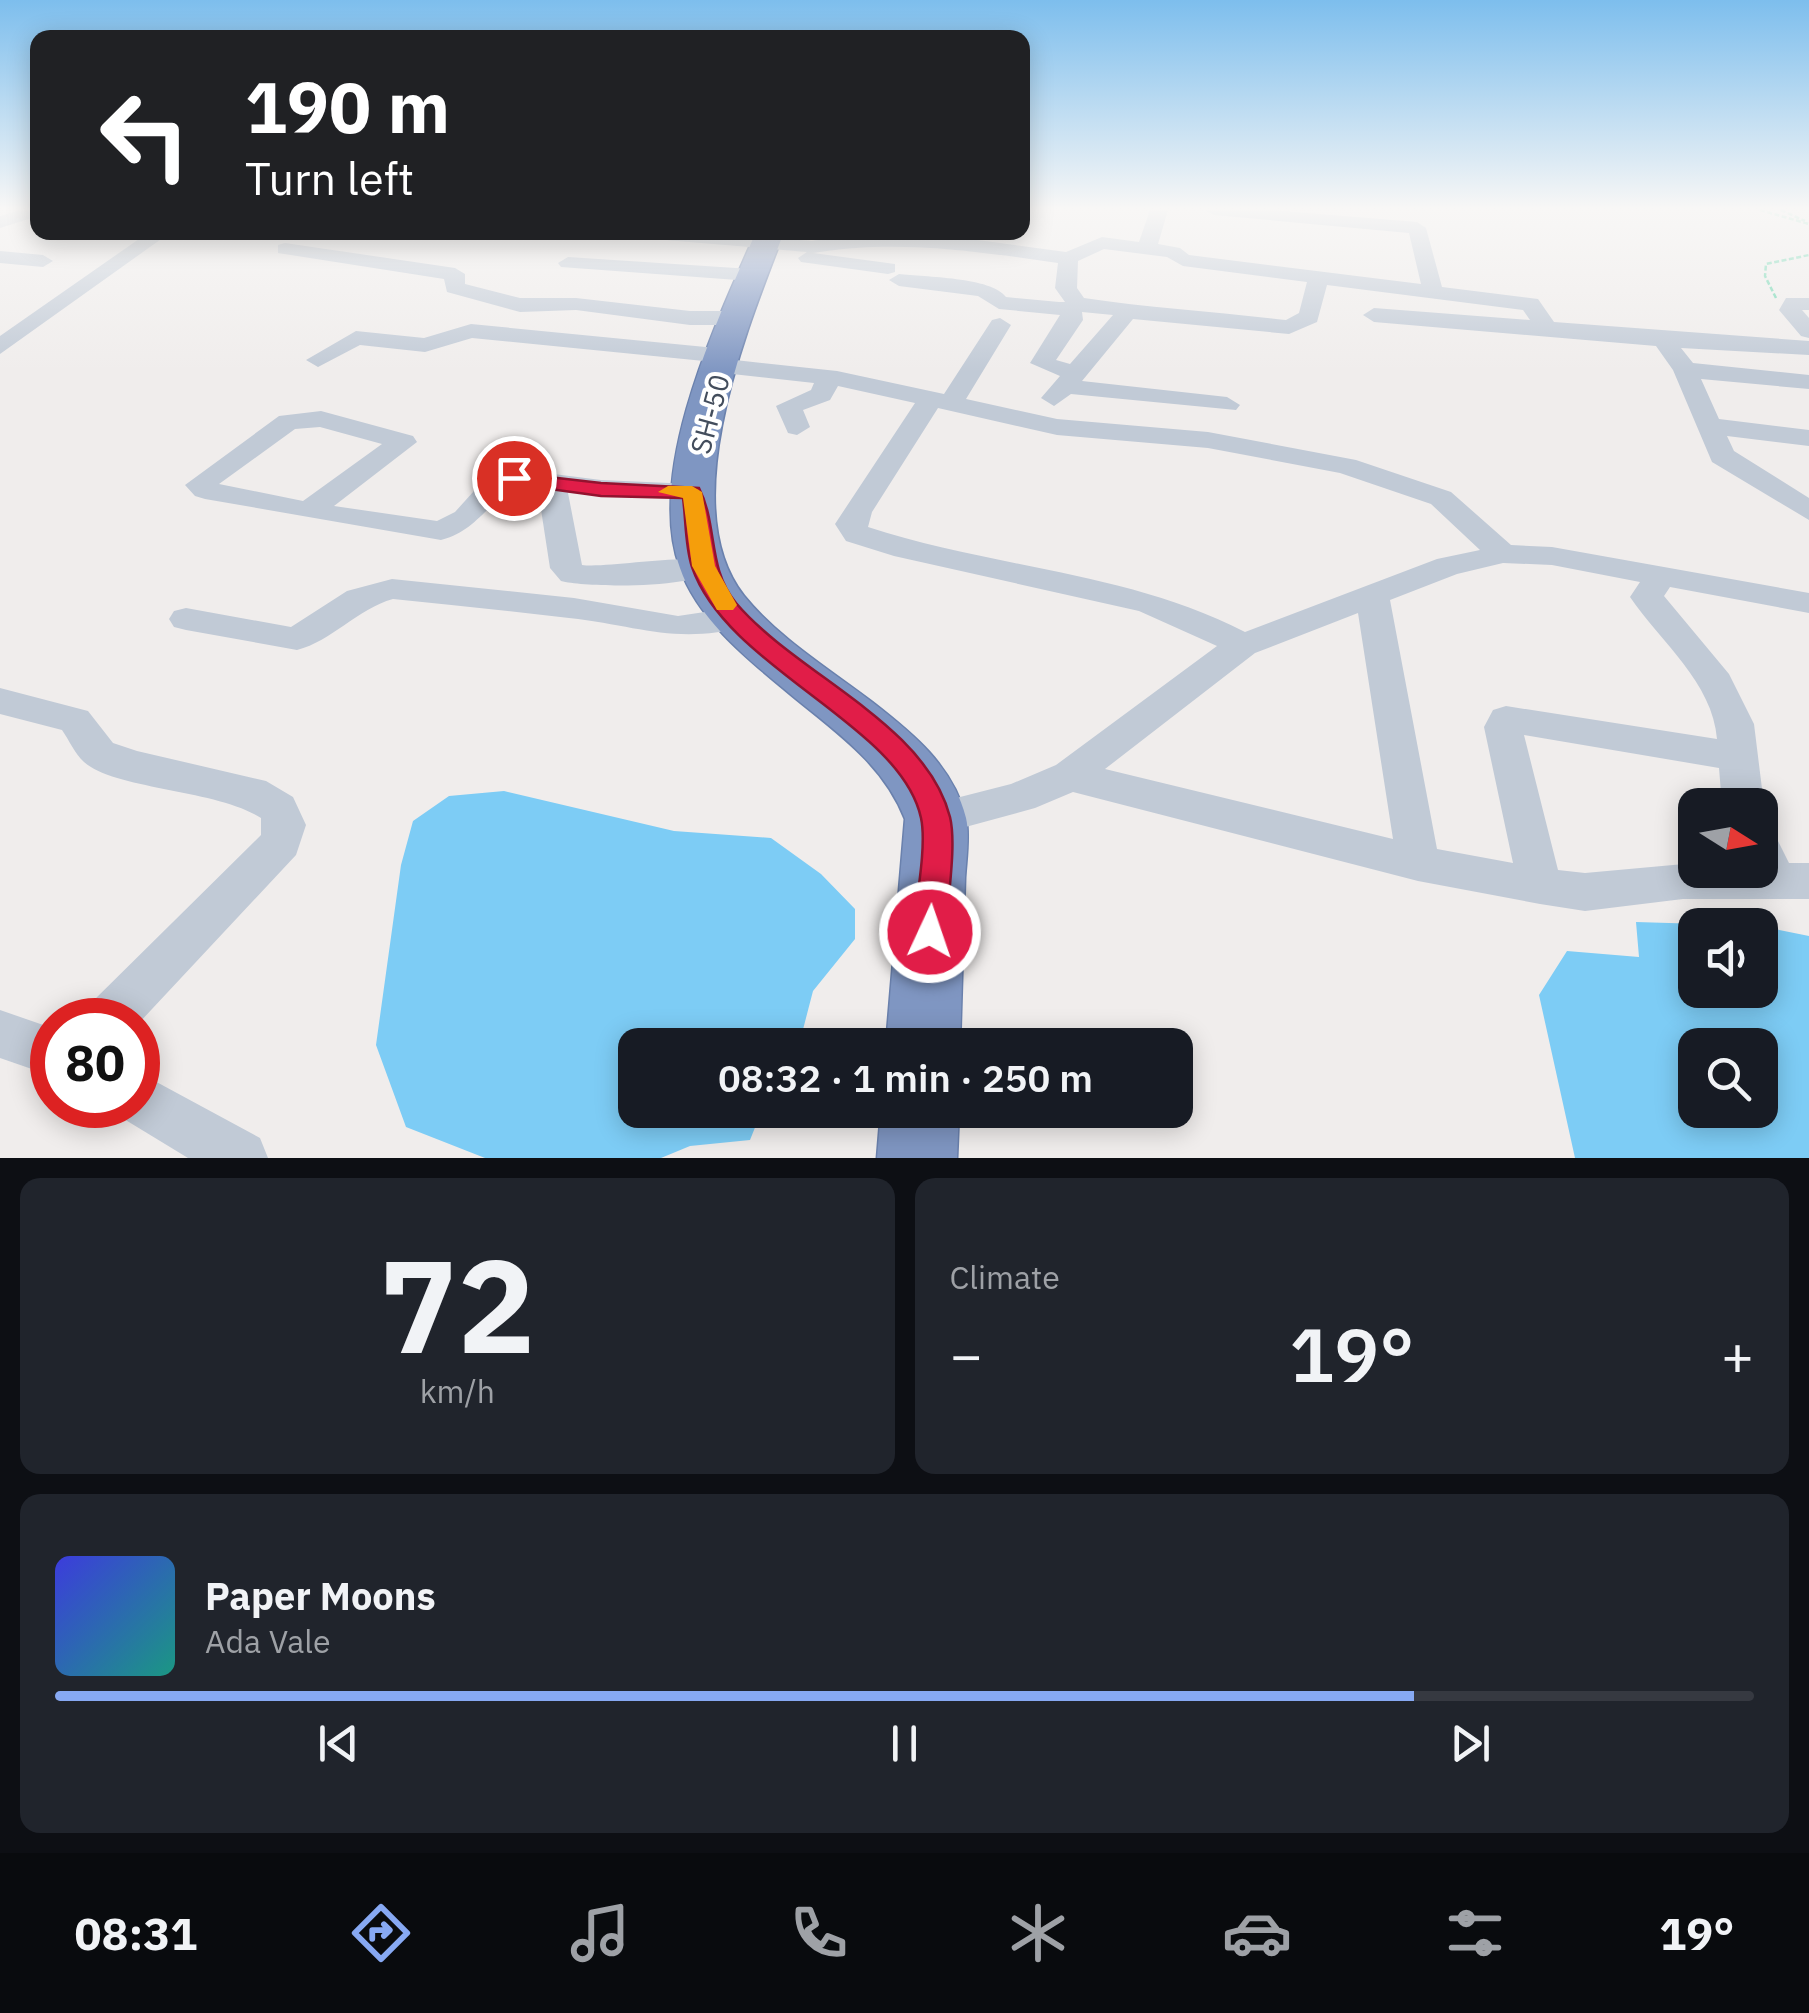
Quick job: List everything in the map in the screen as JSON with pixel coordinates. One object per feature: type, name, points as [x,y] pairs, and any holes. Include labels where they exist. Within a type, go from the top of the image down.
[{"type":"highway","name":"SH-50","points":[[746,293],[703,428],[692,492],[704,566],[738,618],[775,654],[894,749],[918,777],[936,819],[924,1028]]},
{"type":"highway","points":[[917,1158],[919,1128]]},
{"type":"street","points":[[0,347],[117,264]]},
{"type":"street","points":[[387,264],[455,274],[454,288],[520,305],[576,304],[690,318],[797,264]]},
{"type":"street","points":[[574,264],[746,293]]},
{"type":"street","points":[[697,264],[746,293],[829,377],[942,399],[1034,423],[1208,440],[1346,466],[1441,498],[1503,554]]},
{"type":"street","points":[[318,360],[356,338],[425,345],[471,331],[746,293],[788,264]]},
{"type":"street","points":[[840,264],[983,290],[994,294],[999,304],[1128,310],[1163,317],[1187,314],[1289,327],[1309,316],[1318,280]]},
{"type":"street","points":[[1068,264],[1066,288],[1075,307],[1072,320],[1042,363],[1070,379],[1226,405]]},
{"type":"street","points":[[1210,264],[1530,304],[1547,328]]},
{"type":"street","points":[[1428,264],[1432,277],[1430,292]]},
{"type":"street","points":[[1800,307],[1809,331]]},
{"type":"street","points":[[1034,423],[1128,310]]},
{"type":"street","points":[[1374,315],[1663,340],[1809,348]]},
{"type":"street","points":[[1000,324],[857,512],[850,524],[857,534],[1113,591],[1215,628],[1243,646]]},
{"type":"street","points":[[1663,340],[1685,370],[1722,456],[1809,511]]},
{"type":"street","points":[[1685,370],[1809,382]]},
{"type":"street","points":[[798,426],[789,406],[821,394],[829,377]]},
{"type":"street","points":[[308,511],[403,442],[321,419],[288,422],[199,485],[205,490],[308,511],[440,531],[466,518],[504,481],[551,482],[601,490],[692,492]]},
{"type":"street","points":[[1710,426],[1809,438]]},
{"type":"street","points":[[551,482],[566,568],[572,574],[606,578],[704,566]]},
{"type":"street","points":[[936,819],[1008,801],[1070,776],[1154,708],[1243,646],[1448,566],[1503,554],[1552,556],[1809,603]]},
{"type":"street","points":[[1661,576],[1647,597],[1716,684],[1735,724],[1740,788]]},
{"type":"street","points":[[186,619],[298,639],[310,635],[359,598],[392,589],[574,608],[678,627],[738,618]]},
{"type":"street","points":[[1372,594],[1418,863]]},
{"type":"street","points":[[0,701],[75,720],[98,752],[132,765],[252,792],[278,808],[285,825],[280,843],[129,998]]},
{"type":"street","points":[[1540,886],[1503,727],[1506,719],[1737,757]]},
{"type":"street","points":[[1070,776],[1418,863],[1584,892],[1782,870]]},
{"type":"street","points":[[0,1034],[30,1044]]},
{"type":"street","points":[[160,1111],[240,1158]]},
{"type":"path","points":[[1766,264],[1770,290],[1800,307]]},
{"type":"water","points":[[504,791],[674,831],[771,838],[821,874],[855,909],[855,939],[813,991],[803,1028],[618,1028],[618,1128],[755,1128],[750,1140],[690,1146],[661,1158],[485,1158],[406,1127],[376,1045],[401,865],[413,821],[449,796]]},
{"type":"water","points":[[1636,922],[1678,923],[1678,1008],[1778,1008],[1778,930],[1809,936],[1809,1158],[1575,1158],[1539,995],[1567,951],[1639,957]]},
{"type":"slow traffic","points":[[668,492],[692,492],[704,566],[725,605]]},
{"type":"route","points":[[514,478],[601,490],[692,492],[704,566],[726,606],[775,654],[894,749],[918,777],[936,819],[930,932]]}]
